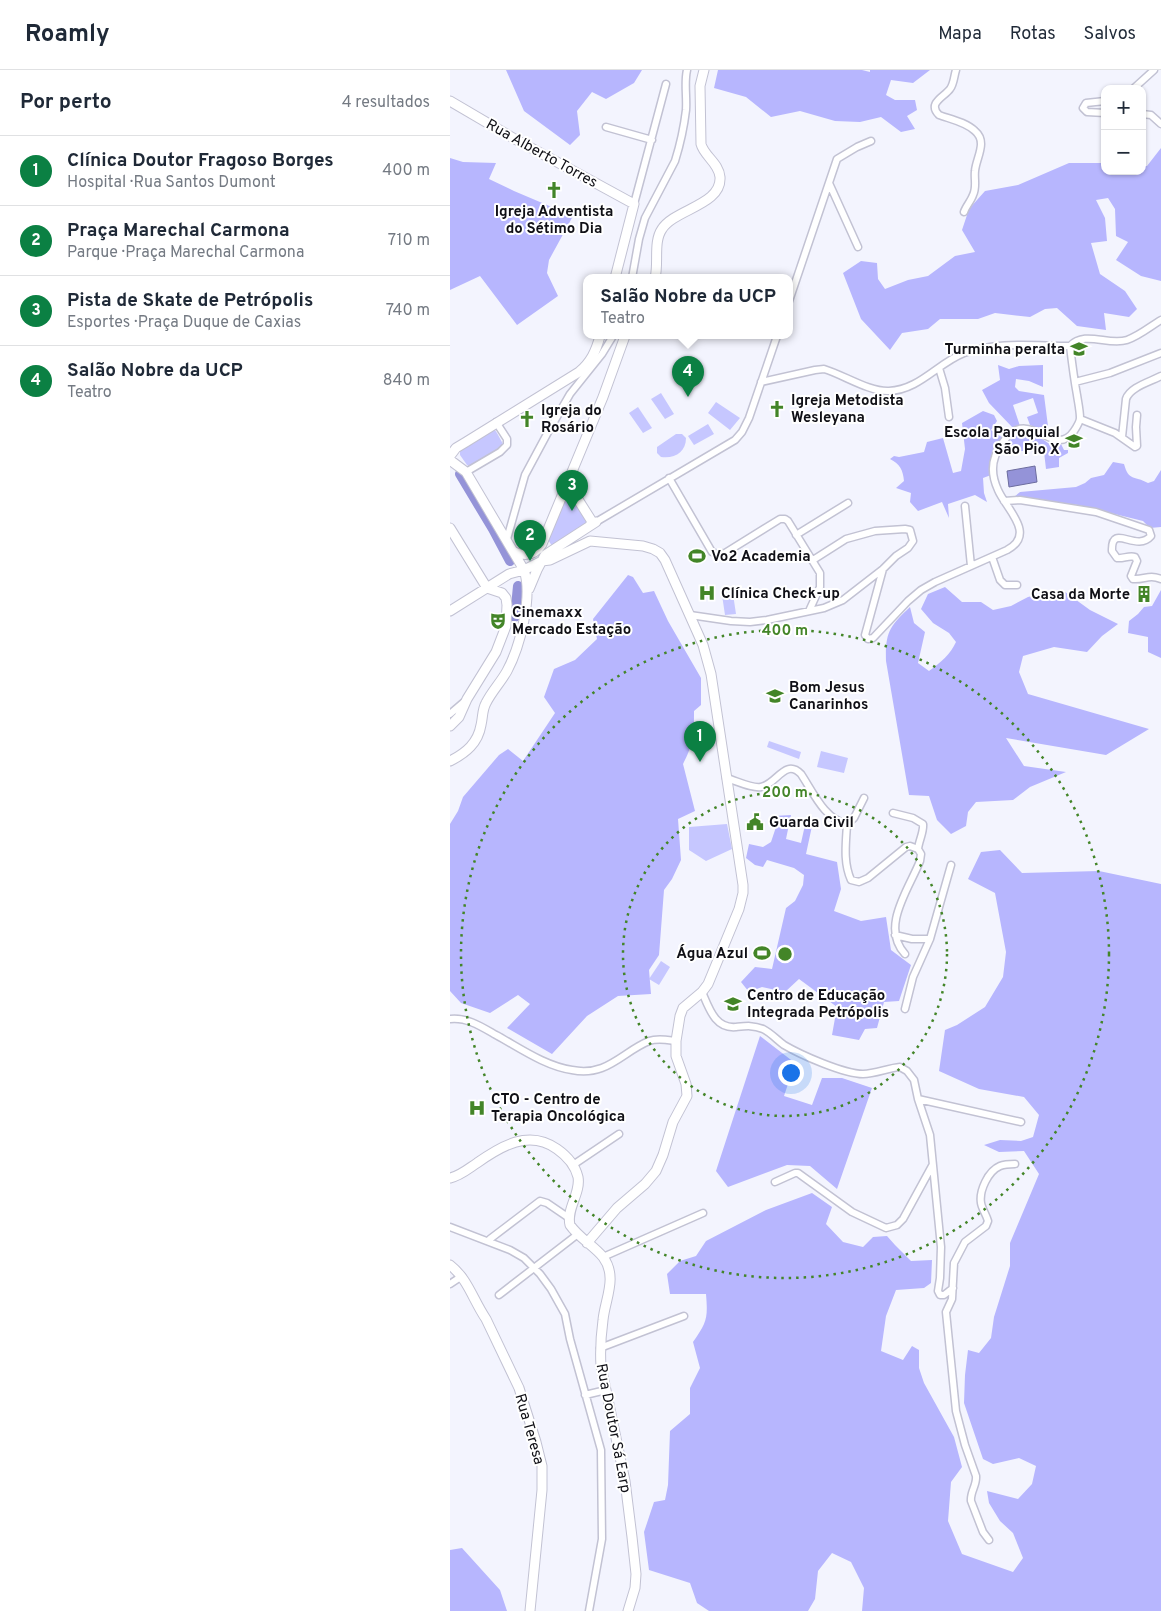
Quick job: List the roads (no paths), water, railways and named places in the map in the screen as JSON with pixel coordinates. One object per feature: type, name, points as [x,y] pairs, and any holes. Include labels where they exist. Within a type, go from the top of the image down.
[{"type":"main road","points":[[655,274],[658,240],[662,228],[673,218],[708,199],[719,185],[719,171],[701,144],[700,86],[704,70]]},
{"type":"main road","name":"Rua Alberto Torres","points":[[450,101],[513,138],[634,204]]},
{"type":"main road","points":[[616,274],[634,204]]},
{"type":"main road","points":[[450,456],[456,448],[586,366],[592,359],[599,339]]},
{"type":"main road","points":[[542,561],[538,554],[540,546],[600,405],[625,339]]},
{"type":"main road","points":[[450,460],[466,472],[507,539],[524,570],[528,583],[523,624],[507,671],[493,691],[483,711],[478,737],[465,752],[450,761]]},
{"type":"main road","points":[[527,594],[546,555],[593,522],[567,482]]},
{"type":"main road","points":[[450,528],[487,588],[502,593],[506,598],[507,604],[506,626],[496,652],[467,699],[459,717],[450,726]]},
{"type":"main road","points":[[450,611],[509,574],[524,570],[542,561],[550,560],[590,541],[643,546],[660,553],[665,560],[703,645],[709,666],[743,892],[739,909],[708,984],[702,992],[683,1008],[676,1041],[676,1056],[686,1084],[687,1096],[673,1122],[656,1171],[645,1184],[617,1208],[587,1243]]},
{"type":"main road","points":[[515,554],[532,554],[540,546]]},
{"type":"main road","points":[[540,546],[544,550],[551,551]]},
{"type":"main road","points":[[509,574],[515,565],[515,554]]},
{"type":"main road","points":[[450,1178],[463,1173],[496,1151],[512,1144],[535,1139],[551,1145],[573,1165],[577,1176],[578,1186],[569,1218],[574,1236],[587,1243],[603,1257]]},
{"type":"main road","name":"Rua Doutor Sá Earp","points":[[603,1257],[611,1277],[603,1318],[600,1348],[601,1366],[625,1481],[636,1574],[635,1588],[628,1611]]},
{"type":"main road","name":"Rua Teresa","points":[[450,1265],[462,1276],[486,1319],[519,1388],[542,1466],[542,1490],[530,1611]]},
{"type":"street","points":[[633,274],[645,218],[678,152],[686,110],[685,81],[687,70]]},
{"type":"street","points":[[956,70],[949,90],[936,102],[935,108],[939,115],[967,125],[980,138],[981,147],[975,173],[975,190],[964,212]]},
{"type":"street","points":[[1137,85],[1154,70]]},
{"type":"street","points":[[634,204],[666,84]]},
{"type":"street","points":[[1101,101],[1086,103],[1083,108],[1088,112],[1101,113]]},
{"type":"street","points":[[1146,114],[1151,115],[1161,124]]},
{"type":"street","points":[[606,127],[652,140]]},
{"type":"street","points":[[793,289],[837,159],[871,141]]},
{"type":"street","points":[[829,182],[858,247]]},
{"type":"street","points":[[761,382],[815,370],[824,370],[879,391],[899,390],[920,381],[952,359],[963,354],[1004,345],[1070,346],[1086,338],[1117,342],[1128,340],[1161,320]]},
{"type":"street","points":[[507,539],[526,475],[547,434],[570,394],[602,354],[610,339]]},
{"type":"street","points":[[593,522],[734,440],[742,432],[776,339]]},
{"type":"street","points":[[883,569],[865,635],[868,639],[873,638],[921,590],[1012,548],[1019,539],[1020,528],[996,486],[992,465],[1000,446],[1015,430],[1028,428],[1052,440],[1063,440],[1072,434],[1080,419],[1070,346]]},
{"type":"street","points":[[1075,382],[1110,373],[1161,353]]},
{"type":"street","points":[[939,368],[945,388],[949,417]]},
{"type":"street","points":[[1122,437],[1128,394],[1161,376]]},
{"type":"street","points":[[1080,419],[1122,437],[1131,446],[1136,447],[1137,415]]},
{"type":"street","points":[[466,472],[500,452],[507,445],[507,439],[496,422]]},
{"type":"street","points":[[669,478],[715,553],[725,553],[780,519],[788,521],[820,573],[820,587],[809,611]]},
{"type":"street","points":[[1004,501],[1020,500],[1096,512],[1149,530],[1150,536],[1144,541],[1119,538],[1113,543],[1112,551],[1117,558],[1135,557],[1137,561],[1133,578],[1154,576],[1161,579]]},
{"type":"street","points":[[796,535],[848,503]]},
{"type":"street","points":[[965,506],[971,566]]},
{"type":"street","points":[[690,615],[731,622],[750,622],[824,608],[843,600],[911,544],[910,530],[875,531],[846,539],[813,560]]},
{"type":"street","points":[[992,557],[1000,580],[1005,585],[1017,585]]},
{"type":"street","points":[[450,714],[467,699]]},
{"type":"street","points":[[726,778],[760,787],[788,769],[795,769],[801,774],[830,817],[847,824]]},
{"type":"street","points":[[864,798],[854,818],[847,824],[845,859],[850,880],[859,882],[868,878],[906,847],[910,846],[918,849]]},
{"type":"street","points":[[893,813],[913,818],[923,824],[918,849],[921,854],[920,861],[898,910],[895,928],[899,948],[904,954]]},
{"type":"street","points":[[904,1009],[913,977],[930,939],[951,865]]},
{"type":"street","points":[[895,935],[921,940],[930,939]]},
{"type":"street","points":[[702,992],[713,1016],[721,1024],[734,1028],[748,1026],[759,1028],[786,1046],[838,1068],[864,1074],[900,1067],[907,1071],[914,1080],[930,1135],[941,1247],[938,1291],[940,1295],[944,1295],[953,1288]]},
{"type":"street","points":[[450,1019],[461,1019],[478,1025],[538,1058],[558,1067],[574,1071],[601,1069],[648,1042],[661,1039],[676,1041]]},
{"type":"street","points":[[918,1099],[1021,1122]]},
{"type":"street","points":[[573,1165],[619,1134]]},
{"type":"street","points":[[989,1540],[983,1532],[970,1501],[977,1480],[956,1411],[946,1312],[952,1299],[954,1263],[960,1250],[971,1237],[986,1226],[988,1221],[980,1201],[984,1186],[994,1169],[1006,1164],[1015,1164]]},
{"type":"street","points":[[774,1182],[798,1173],[852,1212],[886,1228],[898,1225],[903,1219],[933,1165]]},
{"type":"street","points":[[490,1239],[540,1201],[550,1204],[569,1218]]},
{"type":"street","points":[[603,1257],[703,1213]]},
{"type":"street","points":[[450,1227],[510,1250],[524,1258],[551,1289],[564,1314],[601,1450],[602,1538],[589,1611]]},
{"type":"street","points":[[499,1295],[574,1236]]},
{"type":"street","points":[[450,1284],[462,1276]]},
{"type":"street","points":[[600,1348],[684,1316]]},
{"type":"street","points":[[585,1395],[606,1390]]},
{"type":"waterway","points":[[460,474],[510,561]]},
{"type":"waterway","points":[[515,617],[518,586]]},
{"type":"place","name":"Igreja Adventista do Sétimo Dia","points":[[554,190]]},
{"type":"place","name":"Turminha peralta","points":[[1079,349]]},
{"type":"place","name":"Salão Nobre da UCP","points":[[688,397]]},
{"type":"place","name":"Igreja Metodista Wesleyana","points":[[777,409]]},
{"type":"place","name":"Igreja do Rosário","points":[[527,419]]},
{"type":"place","name":"Escola Paroquial São Pio X","points":[[1074,441]]},
{"type":"place","name":"Pista de Skate de Petrópolis","points":[[572,511]]},
{"type":"place","name":"Vo2 Academia","points":[[697,556]]},
{"type":"place","name":"Praça Marechal Carmona","points":[[530,561]]},
{"type":"place","name":"Clínica Check-up","points":[[707,593]]},
{"type":"place","name":"Casa da Morte","points":[[1144,594]]},
{"type":"place","name":"Cinemaxx Mercado Estação","points":[[498,621]]},
{"type":"place","name":"Bom Jesus Canarinhos","points":[[775,696]]},
{"type":"place","name":"Clínica Doutor Fragoso Borges","points":[[700,762]]},
{"type":"place","name":"Guarda Civil","points":[[755,822]]},
{"type":"place","name":"Água Azul","points":[[762,953]]},
{"type":"place","name":"Centro de Educação Integrada Petrópolis","points":[[733,1004]]},
{"type":"place","name":"CTO - Centro de Terapia Oncológica","points":[[477,1108]]}]
